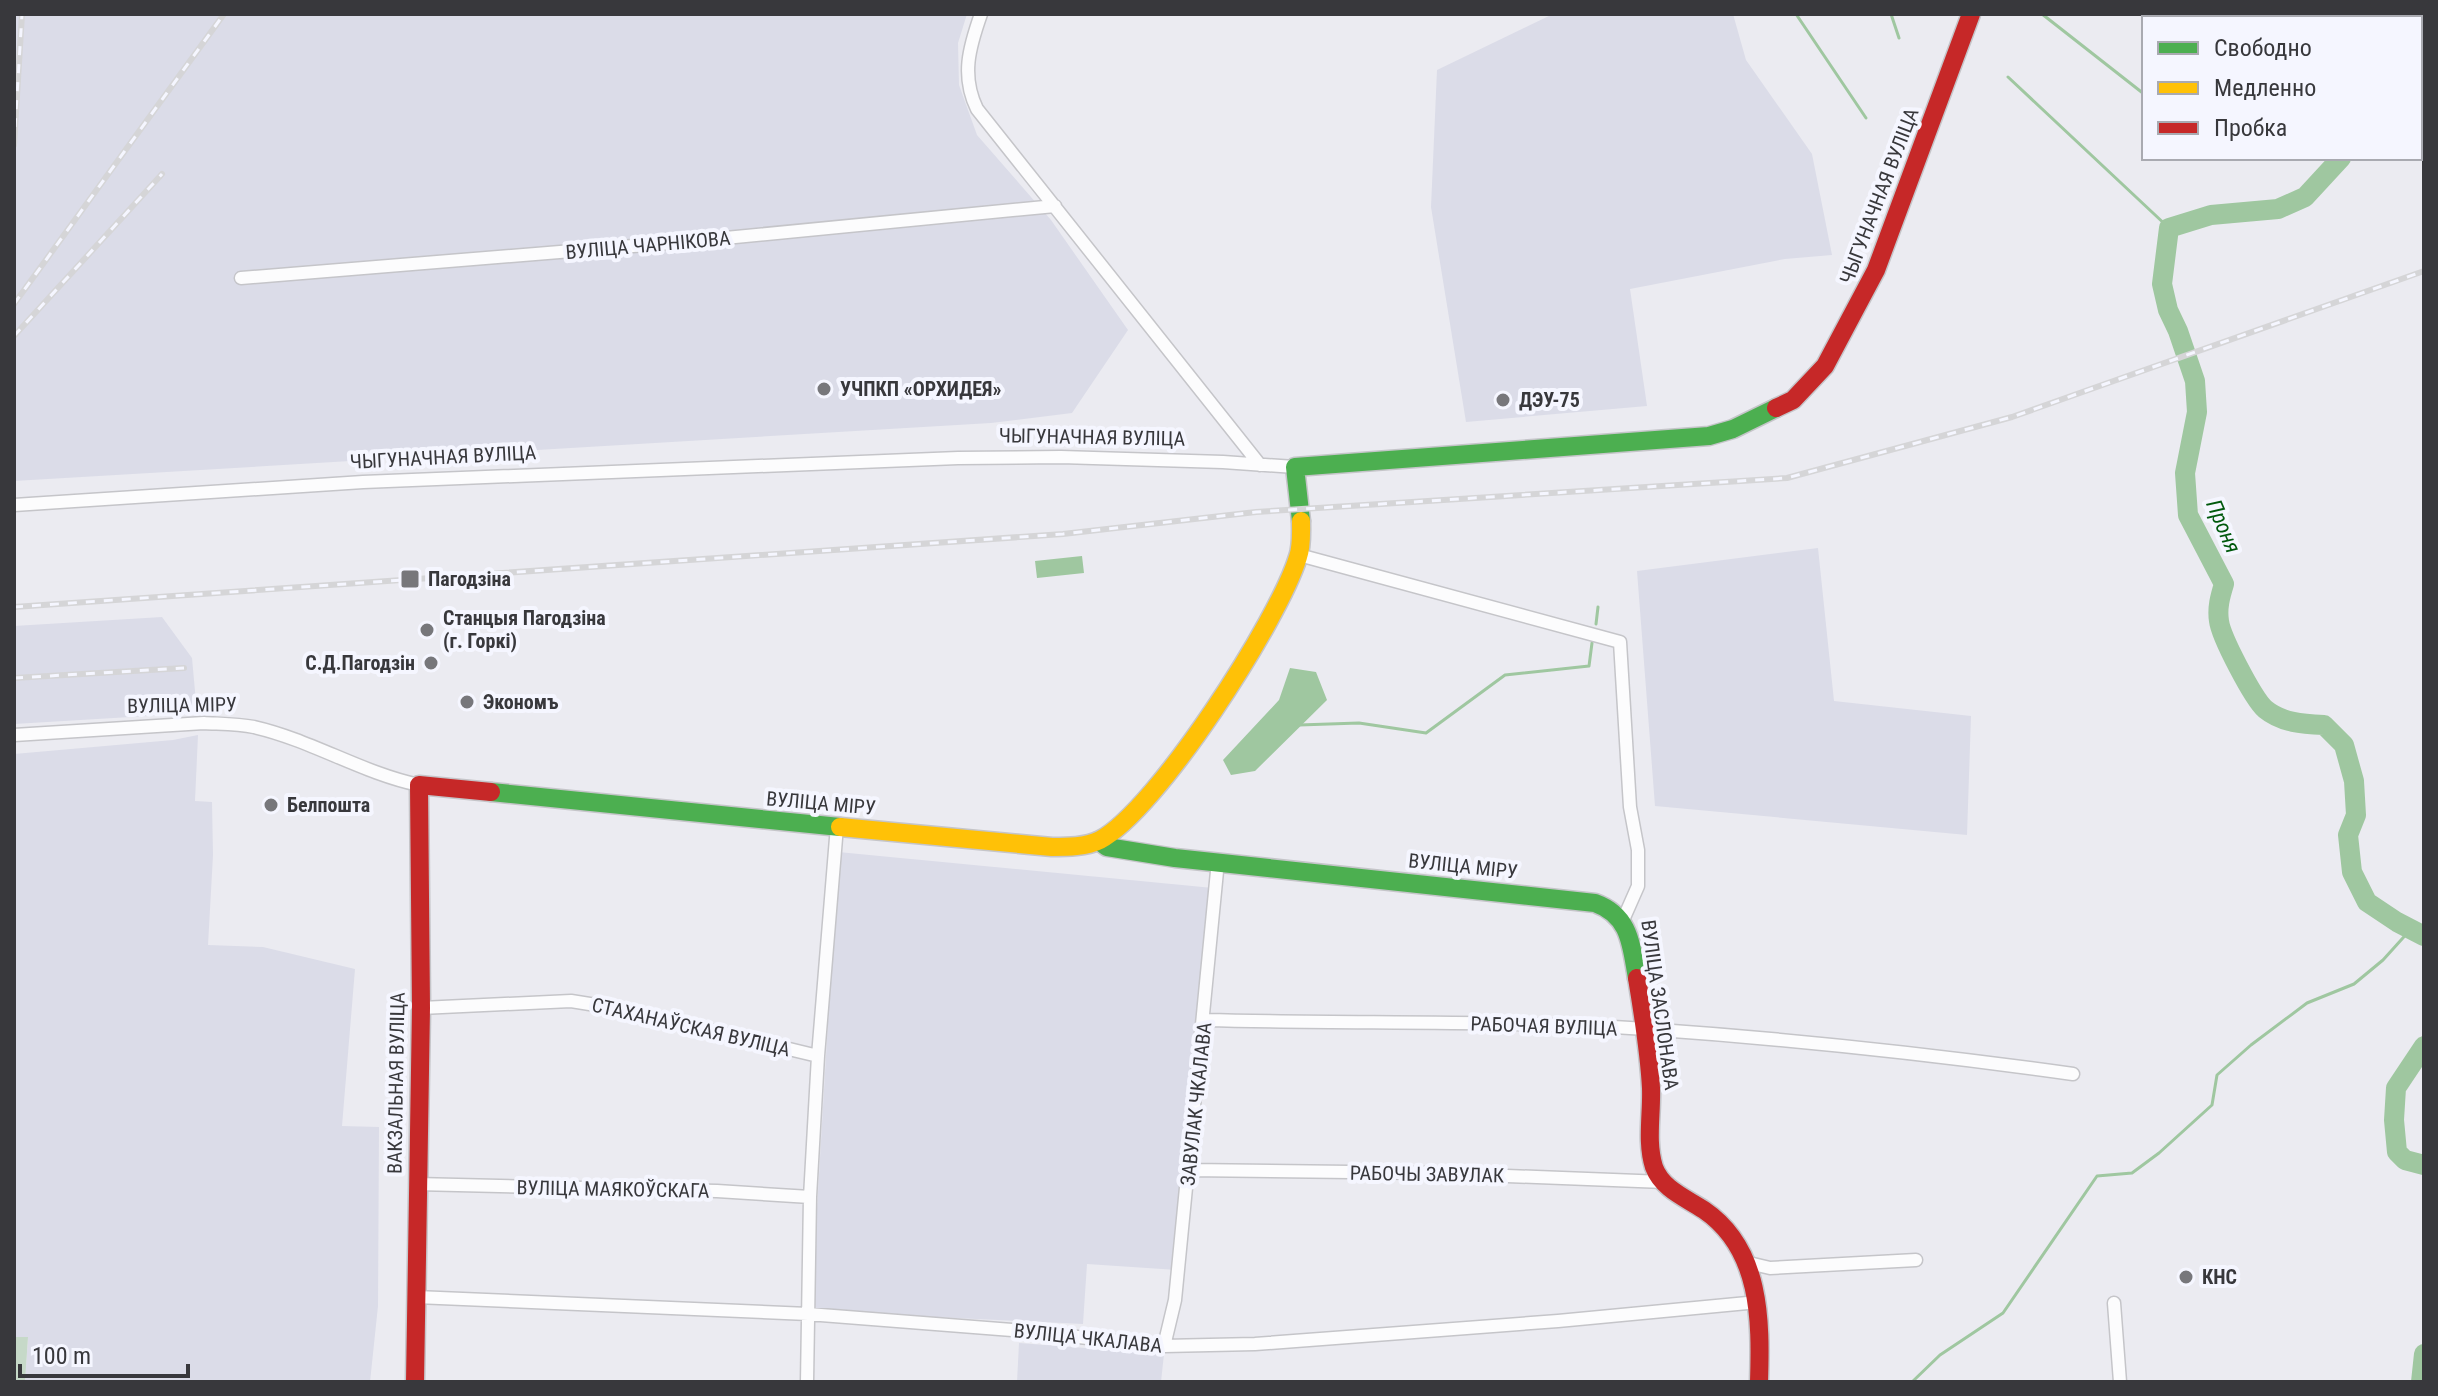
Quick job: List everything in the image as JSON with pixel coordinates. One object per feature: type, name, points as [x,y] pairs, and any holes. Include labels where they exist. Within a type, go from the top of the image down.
[{"type":"street","points":[[981,14],[968,50],[969,93],[977,109],[1260,465]]},
{"type":"street","name":"ЧЫГУНАЧНАЯ ВУЛІЦА","points":[[14,505],[363,482],[867,460],[1061,457],[1295,467],[1709,436],[1733,429],[1793,400],[1825,366],[1876,270],[1971,14]]},
{"type":"street","name":"ВУЛІЦА ЧАРНІКОВА","points":[[241,278],[694,241],[1055,206]]},
{"type":"street","points":[[1099,841],[1136,812],[1205,720],[1282,596],[1299,555],[1300,509],[1295,467]]},
{"type":"street","name":"ВУЛІЦА ЗАСЛОНАВА","points":[[1299,555],[1620,642],[1630,807],[1638,850],[1638,886],[1623,920],[1629,933],[1644,1029],[1650,1080],[1652,1151],[1655,1170],[1664,1182]]},
{"type":"street","name":"ВУЛІЦА МІРУ","points":[[14,735],[204,723],[233,724],[266,730],[419,785],[1061,847],[1099,841],[1107,847],[1175,858],[1595,903],[1612,908],[1623,920]]},
{"type":"street","name":"ВАКЗАЛЬНАЯ ВУЛІЦА","points":[[415,1382],[421,1008],[419,785]]},
{"type":"street","name":"СТАХАНАЎСКАЯ ВУЛІЦА","points":[[807,1382],[810,1197],[837,826]]},
{"type":"street","name":"ЗАВУЛАК ЧКАЛАВА","points":[[1164,1346],[1175,1300],[1205,1020],[1218,861]]},
{"type":"street","name":"СТАХАНАЎСКАЯ ВУЛІЦА","points":[[421,1008],[571,1001],[627,1010],[818,1056]]},
{"type":"street","name":"РАБОЧАЯ ВУЛІЦА","points":[[1205,1020],[1644,1029],[1950,1057],[2073,1074]]},
{"type":"street","name":"РАБОЧЫ ЗАВУЛАК","points":[[1189,1170],[1431,1173],[1664,1182]]},
{"type":"street","points":[[1664,1182],[1719,1220],[1736,1240],[1749,1263],[1758,1302],[1759,1382]]},
{"type":"street","name":"ВУЛІЦА МАЯКОЎСКАГА","points":[[416,1184],[717,1191],[810,1197]]},
{"type":"street","points":[[1749,1263],[1770,1268],[1916,1260]]},
{"type":"street","name":"ВУЛІЦА ЧКАЛАВА","points":[[416,1297],[808,1314],[1164,1346],[1255,1344],[1758,1302]]},
{"type":"street","points":[[2114,1303],[2120,1382]]},
{"type":"shaded area","points":[[14,14],[967,14],[958,43],[959,85],[977,135],[1051,220],[1128,330],[1072,413],[991,423],[14,481]]},
{"type":"shaded area","points":[[1553,14],[1733,14],[1746,60],[1812,154],[1832,255],[1785,259],[1630,289],[1647,406],[1466,422],[1431,207],[1437,70]]},
{"type":"shaded area","points":[[1818,548],[1834,701],[1971,716],[1967,835],[1655,806],[1637,571]]},
{"type":"shaded area","points":[[1082,556],[1084,573],[1037,578],[1035,561]]},
{"type":"shaded area","points":[[162,617],[192,658],[197,713],[14,724],[14,626]]},
{"type":"shaded area","points":[[1290,668],[1316,672],[1327,700],[1255,771],[1231,775],[1223,760],[1279,700]]},
{"type":"shaded area","points":[[198,735],[195,801],[212,802],[213,855],[208,945],[263,947],[355,969],[342,1126],[379,1127],[378,1306],[370,1382],[25,1382],[28,1338],[14,1337],[14,754],[173,740]]},
{"type":"shaded area","points":[[838,852],[1213,888],[1177,1270],[1087,1264],[1083,1324],[811,1311]]},
{"type":"shaded area","points":[[14,1337],[28,1337],[25,1382],[14,1382]]},
{"type":"shaded area","points":[[1019,1343],[1164,1354],[1161,1382],[1017,1382]]},
{"type":"waterway","points":[[1796,14],[1866,118]]},
{"type":"waterway","points":[[1891,14],[1899,38]]},
{"type":"waterway","points":[[2042,14],[2142,92]]},
{"type":"waterway","points":[[2008,77],[2169,228]]},
{"type":"waterway","name":"Проня","points":[[2339,160],[2305,197],[2278,209],[2211,215],[2169,228],[2162,284],[2168,310],[2195,381],[2197,412],[2185,473],[2188,515],[2224,584],[2218,616],[2225,640],[2265,709],[2286,720],[2324,725],[2344,745],[2354,781],[2356,815],[2348,835],[2352,872],[2367,902],[2424,936]]},
{"type":"waterway","points":[[1596,624],[1598,607]]},
{"type":"waterway","points":[[1299,725],[1359,723],[1426,733],[1505,675],[1589,666],[1592,643]]},
{"type":"waterway","points":[[1912,1382],[1940,1355],[2003,1313],[2097,1176],[2132,1173],[2159,1153],[2212,1105],[2217,1075],[2307,1003],[2354,984],[2383,960],[2411,929]]},
{"type":"waterway","points":[[2424,1046],[2396,1088],[2394,1120],[2397,1152],[2405,1160],[2424,1165]]},
{"type":"waterway","points":[[2421,1382],[2424,1354]]},
{"type":"railway","points":[[14,145],[22,14]]},
{"type":"railway","points":[[14,304],[224,14]]},
{"type":"railway","points":[[14,336],[162,174]]},
{"type":"railway","points":[[14,607],[1063,534],[1256,512],[1787,478],[2012,417],[2424,271]]},
{"type":"railway","points":[[14,678],[184,668]]},
{"type":"traffic: fast","points":[[1301,521],[1295,467],[1709,436],[1733,429],[1776,408]]},
{"type":"traffic: fast","points":[[491,792],[840,827]]},
{"type":"traffic: fast","points":[[1099,841],[1107,847],[1175,858],[1595,903],[1623,924],[1631,944],[1637,978]]},
{"type":"traffic: slow","points":[[840,827],[1052,847],[1070,847],[1100,840],[1124,822],[1152,792],[1183,754],[1242,666],[1286,586],[1299,553],[1301,521]]},
{"type":"traffic: jam","points":[[1776,408],[1793,400],[1825,366],[1876,270],[1971,14]]},
{"type":"traffic: jam","points":[[415,1382],[421,1008],[419,785],[491,792]]},
{"type":"traffic: jam","points":[[1637,978],[1650,1074],[1650,1138],[1654,1167],[1669,1187],[1723,1226],[1747,1265],[1758,1311],[1759,1382]]},
{"type":"place","name":"УЧПКП «ОРХИДЕЯ»","points":[[824,389]]},
{"type":"place","name":"ДЭУ-75","points":[[1503,400]]},
{"type":"place","name":"Пагодзіна","points":[[410,579]]},
{"type":"place","name":"Станцыя Пагодзіна (г. Горкі)","points":[[427,630]]},
{"type":"place","name":"С.Д.Пагодзін","points":[[431,663]]},
{"type":"place","name":"Экономъ","points":[[467,702]]},
{"type":"place","name":"Белпошта","points":[[271,805]]},
{"type":"place","name":"КНС","points":[[2186,1277]]}]
